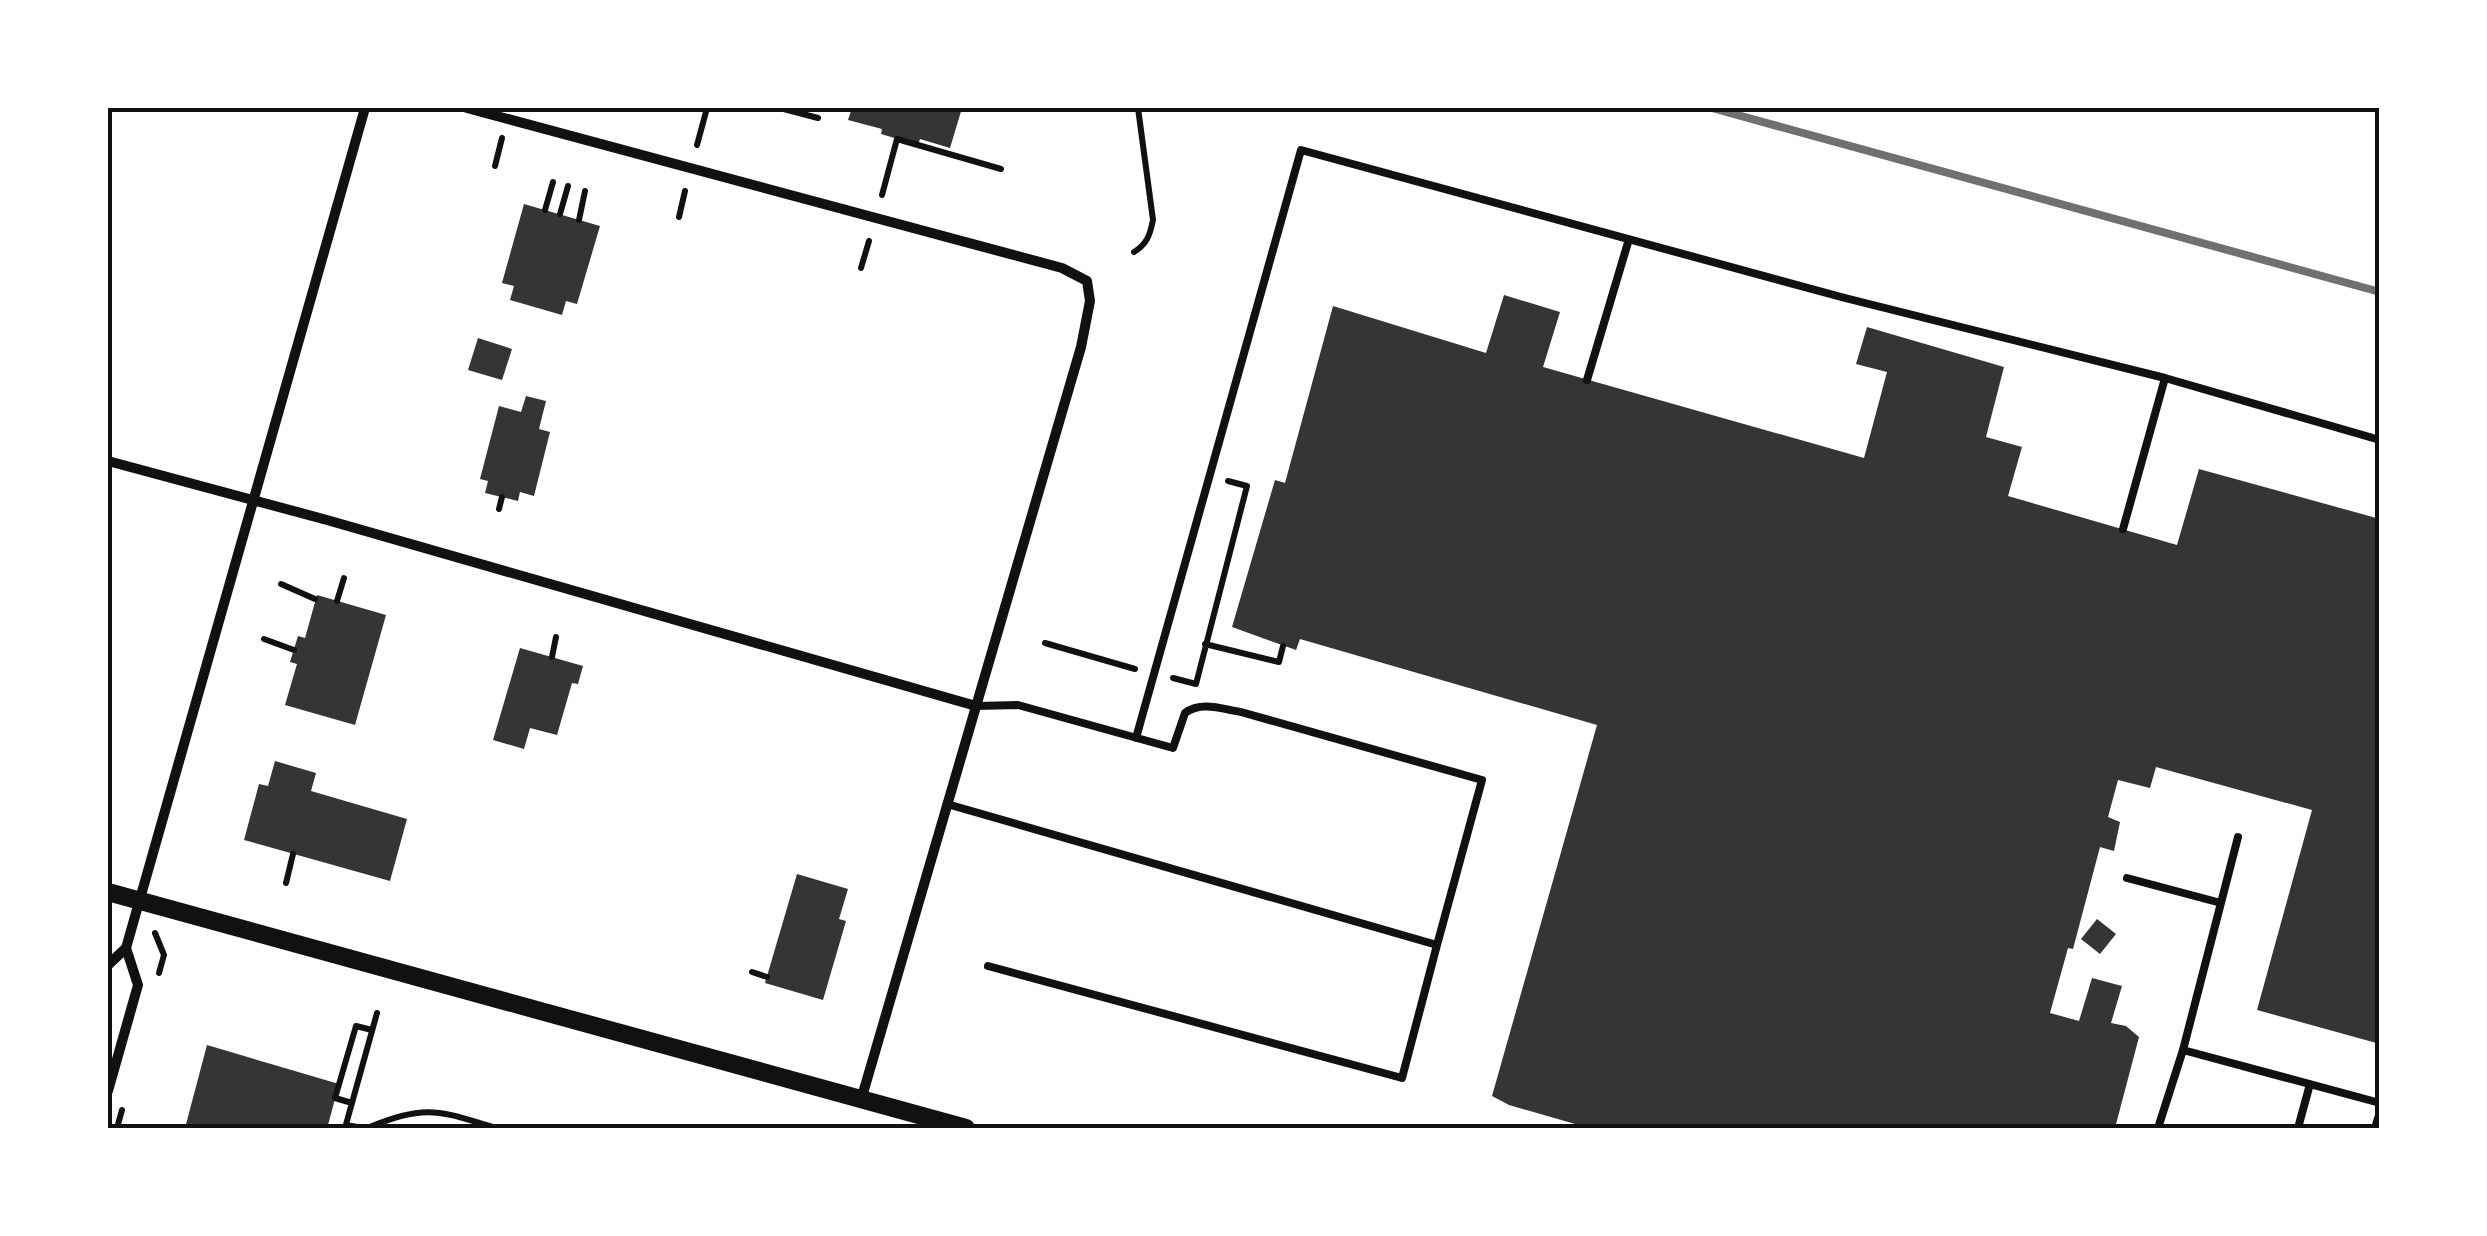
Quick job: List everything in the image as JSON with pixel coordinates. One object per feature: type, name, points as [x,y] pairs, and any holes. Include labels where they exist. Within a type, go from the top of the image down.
[{"type":"street","points":[[108,964],[126,948],[140,902],[365,108]]},
{"type":"street","points":[[467,108],[1062,268],[1087,282],[1090,302],[1081,347],[861,1100]]},
{"type":"street","points":[[108,461],[976,706]]},
{"type":"street","points":[[108,892],[966,1128]]},
{"type":"street","points":[[108,1091],[138,985],[126,948]]},
{"type":"lane","points":[[1136,738],[1301,150],[1845,298],[2165,378],[2380,440]]},
{"type":"lane","points":[[1587,380],[1628,239]]},
{"type":"lane","points":[[2123,530],[2165,378]]},
{"type":"lane","points":[[976,706],[1018,706],[1173,748],[1184,714],[1203,706],[1242,712],[1482,780],[1402,1078],[988,966]]},
{"type":"lane","points":[[947,804],[1438,945]]},
{"type":"lane","points":[[2158,1128],[2183,1050],[2238,837]]},
{"type":"lane","points":[[2128,878],[2221,903]]},
{"type":"lane","points":[[2183,1050],[2380,1103]]},
{"type":"lane","points":[[2298,1128],[2310,1084]]},
{"type":"lane","points":[[2375,1128],[2380,1112]]},
{"type":"path","points":[[780,108],[818,118]]},
{"type":"path","points":[[1134,252],[1143,246],[1153,220],[1138,108]]},
{"type":"path","points":[[897,139],[1001,169]]},
{"type":"path","points":[[545,210],[553,182]]},
{"type":"path","points":[[560,214],[568,186]]},
{"type":"path","points":[[579,220],[585,191]]},
{"type":"path","points":[[1172,678],[1196,684],[1247,486],[1226,480]]},
{"type":"path","points":[[499,509],[502,497]]},
{"type":"path","points":[[337,601],[344,578]]},
{"type":"path","points":[[280,584],[315,598]]},
{"type":"path","points":[[552,657],[556,636]]},
{"type":"path","points":[[264,639],[294,650]]},
{"type":"path","points":[[1045,644],[1135,669]]},
{"type":"path","points":[[1205,644],[1280,662],[1283,646]]},
{"type":"path","points":[[286,882],[293,854]]},
{"type":"path","points":[[752,972],[767,977]]},
{"type":"path","points":[[377,1013],[346,1127],[365,1128],[416,1112],[439,1111],[496,1128]]},
{"type":"path","points":[[352,1103],[335,1098],[356,1026],[372,1030]]},
{"type":"building","points":[[852,108],[962,108],[950,148],[920,139],[918,145],[881,134],[882,129],[848,120]]},
{"type":"building","points":[[524,204],[600,226],[577,304],[566,301],[562,315],[510,300],[514,286],[502,283]]},
{"type":"building","points":[[1504,295],[1560,312],[1543,367],[1864,458],[1887,372],[1856,364],[1867,327],[2004,367],[1986,437],[2022,447],[2008,496],[2177,545],[2199,469],[2380,519],[2380,1044],[2257,1010],[2312,810],[2156,767],[2150,788],[2118,780],[2108,817],[2120,822],[2114,851],[2100,847],[2073,949],[2068,948],[2050,1013],[2079,1021],[2092,978],[2122,986],[2111,1023],[2126,1026],[2139,1037],[2115,1128],[1589,1128],[1509,1105],[1492,1096],[1597,725],[1300,639],[1296,650],[1232,627],[1275,480],[1285,483],[1333,306],[1486,353]]},
{"type":"building","points":[[478,338],[512,349],[502,380],[468,370]]},
{"type":"building","points":[[526,396],[546,401],[539,429],[550,432],[534,496],[520,492],[518,501],[485,493],[488,481],[480,479],[499,406],[521,412]]},
{"type":"building","points":[[317,595],[386,615],[355,725],[285,705],[297,664],[290,662],[298,636],[305,638]]},
{"type":"building","points":[[520,648],[583,666],[578,684],[572,683],[557,735],[530,728],[524,749],[493,740]]},
{"type":"building","points":[[275,761],[316,773],[311,791],[407,819],[390,881],[244,840],[259,784],[268,786]]},
{"type":"building","points":[[797,874],[848,889],[839,919],[846,921],[823,1000],[765,983]]},
{"type":"building","points":[[2097,919],[2116,934],[2100,954],[2081,939]]},
{"type":"building","points":[[207,1045],[339,1084],[328,1125],[338,1128],[185,1128]]},
{"type":"railway","points":[[1712,108],[2380,292]]}]
